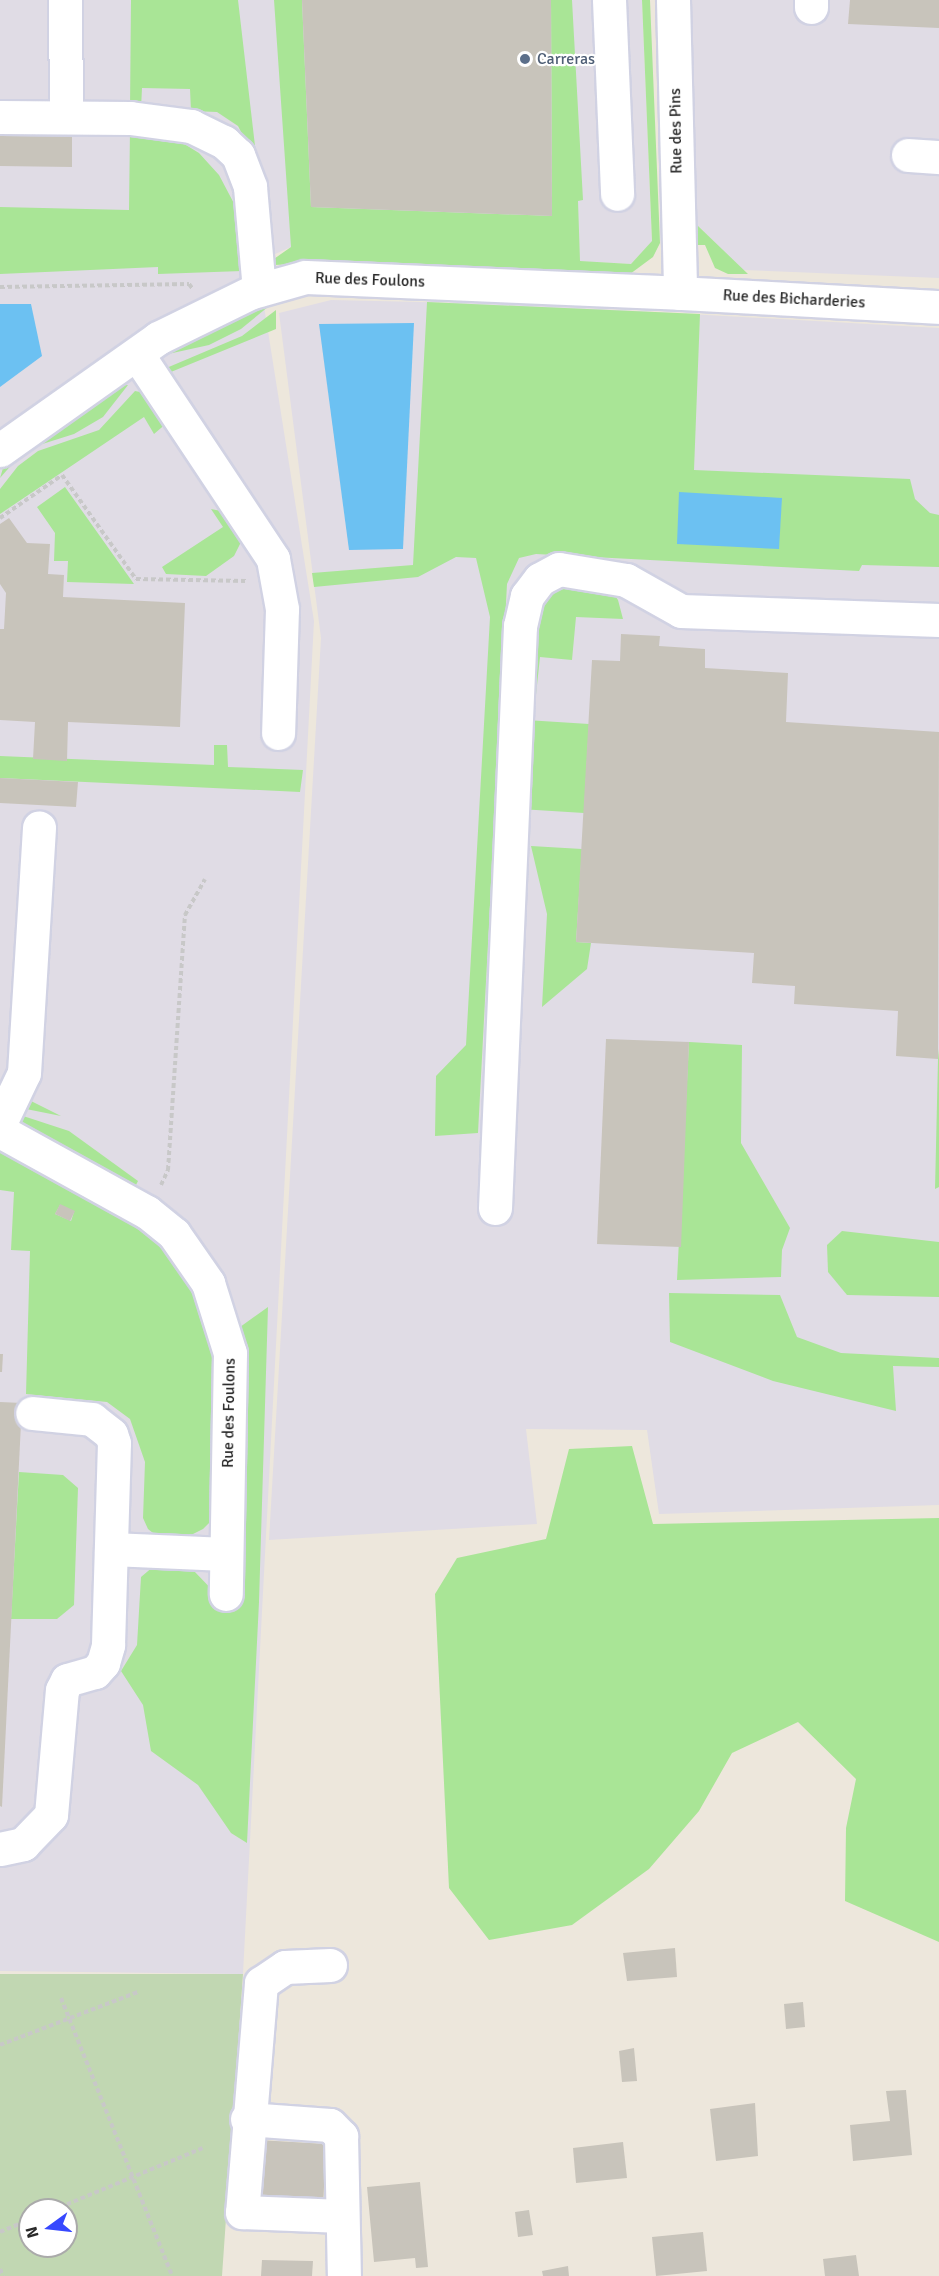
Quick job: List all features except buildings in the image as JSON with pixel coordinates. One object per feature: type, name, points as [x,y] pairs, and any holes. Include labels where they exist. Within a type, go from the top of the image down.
[{"type":"street","points":[[65,0],[66,116]]},
{"type":"street","points":[[609,0],[617,194]]},
{"type":"street","name":"Rue des Pins","points":[[673,0],[680,277]]},
{"type":"street","points":[[0,117],[130,118],[191,126],[224,142],[238,155],[250,187],[259,290]]},
{"type":"street","name":"Rue des Foulons","points":[[0,450],[137,354],[212,312],[259,290],[305,277],[680,277]]},
{"type":"street","name":"Rue des Bicharderies","points":[[680,277],[939,308]]},
{"type":"street","points":[[137,354],[273,559],[282,609],[278,733]]},
{"type":"street","points":[[495,1208],[520,626],[526,596],[540,579],[558,569],[626,580],[681,611],[939,620]]},
{"type":"street","points":[[0,1123],[24,1073],[39,827]]},
{"type":"street","name":"Rue des Foulons","points":[[0,1131],[147,1212],[192,1256],[208,1283],[225,1326],[230,1353],[226,1594]]},
{"type":"street","points":[[0,1849],[23,1844],[51,1815],[62,1690],[67,1680],[95,1672],[103,1664],[108,1645],[114,1443],[111,1434],[92,1419],[32,1413]]},
{"type":"street","points":[[111,1548],[226,1554]]},
{"type":"street","points":[[330,1965],[285,1967],[261,1983],[247,2119],[242,2212],[342,2216]]},
{"type":"street","points":[[247,2119],[330,2125],[341,2136],[344,2276]]},
{"type":"path","points":[[0,287],[189,284],[212,312]]},
{"type":"path","points":[[0,518],[62,475],[81,496],[136,579],[277,582]]},
{"type":"path","points":[[119,556],[124,552]]},
{"type":"path","points":[[147,1212],[168,1170],[185,915],[205,879]]},
{"type":"path","points":[[0,2045],[138,1992]]},
{"type":"path","points":[[61,1998],[172,2276]]},
{"type":"path","points":[[78,2200],[205,2147]]},
{"type":"path","points":[[0,2232],[18,2224]]},
{"type":"path","points":[[0,2269],[3,2276]]},
{"type":"shaded area","points":[[0,0],[642,0],[652,242],[631,264],[291,247],[257,262],[314,621],[243,1974],[0,1971]]},
{"type":"shaded area","points":[[690,0],[939,0],[939,278],[743,270],[697,225]]},
{"type":"shaded area","points":[[331,300],[513,304],[939,328],[939,1505],[659,1514],[647,1430],[526,1429],[537,1524],[269,1540],[321,638],[279,313]]},
{"type":"green space","points":[[131,0],[238,0],[257,163],[238,126],[217,112],[191,111],[190,89],[142,88],[141,109],[130,108]]},
{"type":"green space","points":[[274,0],[302,0],[311,207],[552,216],[551,0],[572,0],[583,200],[578,201],[580,261],[631,264],[652,241],[642,0],[650,0],[660,243],[653,257],[630,274],[343,261],[275,265],[271,261],[291,247]]},
{"type":"green space","points":[[130,129],[173,137],[199,153],[219,175],[238,211],[242,271],[158,274],[158,267],[0,274],[0,207],[129,210]]},
{"type":"green space","points":[[692,225],[697,225],[748,274],[728,274],[715,268],[705,245],[693,245]]},
{"type":"green space","points":[[274,302],[241,329],[209,345],[168,354],[177,343],[244,310]]},
{"type":"green space","points":[[427,302],[700,314],[694,470],[910,479],[915,499],[930,513],[939,515],[939,567],[862,565],[859,571],[536,554],[519,558],[507,584],[478,1133],[435,1136],[436,1076],[466,1045],[490,617],[476,558],[456,557],[418,577],[314,587],[312,573],[413,565]]},
{"type":"green space","points":[[276,310],[276,329],[166,374],[164,369],[242,336]]},
{"type":"green space","points":[[128,385],[103,417],[74,434],[36,446],[14,462],[0,478],[4,465],[113,386]]},
{"type":"green space","points":[[135,391],[145,393],[168,422],[154,434],[144,417],[0,514],[0,489],[18,466],[38,451],[99,430]]},
{"type":"green space","points":[[65,487],[134,584],[67,582],[68,561],[54,561],[55,533],[37,507]]},
{"type":"green space","points":[[211,509],[226,512],[240,531],[240,544],[234,556],[206,576],[166,574],[162,567],[223,527]]},
{"type":"green space","points":[[573,585],[609,587],[618,600],[623,619],[576,617],[572,660],[540,657],[535,704],[525,704],[539,605],[553,593]]},
{"type":"green space","points":[[526,720],[589,724],[584,813],[520,809]]},
{"type":"green space","points":[[214,745],[227,745],[228,767],[303,770],[300,792],[0,778],[0,756],[214,765]]},
{"type":"green space","points":[[531,846],[582,849],[576,942],[591,943],[587,969],[542,1007],[547,914]]},
{"type":"green space","points":[[689,1042],[742,1045],[741,1143],[790,1228],[782,1250],[781,1277],[677,1280]]},
{"type":"green space","points":[[939,1049],[939,1187],[935,1189],[938,1059]]},
{"type":"green space","points":[[25,1098],[61,1116],[21,1108]]},
{"type":"green space","points":[[17,1114],[69,1131],[138,1181],[136,1185],[15,1120]]},
{"type":"green space","points":[[0,1146],[154,1234],[195,1293],[219,1358],[217,1515],[203,1529],[187,1537],[158,1537],[148,1529],[143,1518],[145,1462],[130,1419],[107,1402],[26,1394],[30,1251],[11,1250],[14,1192],[0,1190]],"holes":[[[60,1205],[74,1212],[71,1221],[55,1214]]]},
{"type":"green space","points":[[842,1231],[939,1242],[939,1297],[847,1295],[828,1272],[827,1245]]},
{"type":"green space","points":[[669,1293],[780,1295],[797,1337],[841,1353],[939,1358],[939,1367],[893,1366],[896,1411],[773,1381],[670,1342]]},
{"type":"green space","points":[[268,1307],[259,1602],[247,1843],[231,1833],[198,1785],[151,1751],[143,1705],[121,1671],[137,1645],[141,1577],[154,1566],[170,1565],[194,1571],[219,1597],[243,1600],[247,1376],[240,1327]]},
{"type":"green space","points":[[632,1446],[653,1524],[939,1518],[939,1942],[845,1901],[846,1828],[856,1779],[798,1722],[732,1753],[699,1811],[649,1869],[572,1925],[489,1940],[449,1888],[435,1594],[457,1558],[546,1539],[569,1449]]},
{"type":"green space","points":[[19,1472],[63,1475],[78,1488],[74,1605],[57,1619],[11,1619]]},
{"type":"green space","points":[[0,1974],[243,1974],[222,2276],[0,2276]]},
{"type":"water","points":[[0,304],[31,304],[42,356],[0,387]]},
{"type":"water","points":[[414,323],[403,549],[349,550],[319,324]]},
{"type":"water","points":[[679,492],[782,498],[779,549],[677,544]]},
{"type":"place","name":"Carreras","points":[[525,59]]}]
